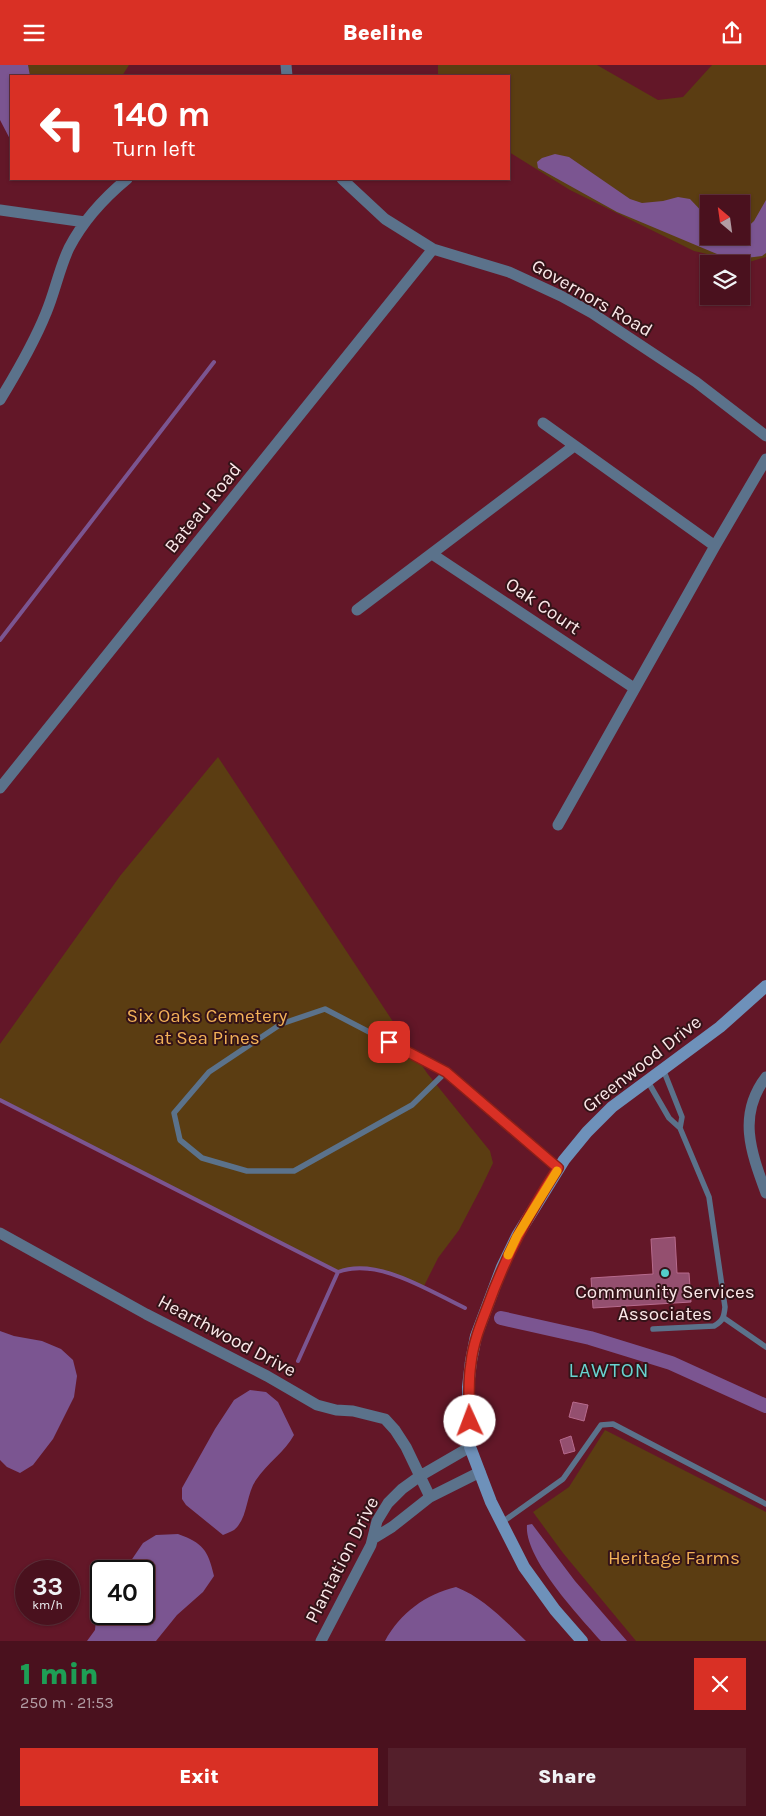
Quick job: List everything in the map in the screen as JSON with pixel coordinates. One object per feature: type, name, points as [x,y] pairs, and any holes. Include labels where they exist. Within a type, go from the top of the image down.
[{"type":"street","points":[[0,400],[28,351],[46,312],[69,249],[85,222],[114,190],[127,180]]},
{"type":"street","name":"Governors Road","points":[[343,180],[385,219],[433,249],[509,272],[592,313],[696,381],[766,436]]},
{"type":"street","points":[[0,210],[85,222]]},
{"type":"street","name":"Bateau Road","points":[[0,788],[433,249]]},
{"type":"street","points":[[543,423],[715,545]]},
{"type":"street","points":[[357,610],[574,446]]},
{"type":"street","points":[[558,825],[715,545],[766,459]]},
{"type":"street","name":"Oak Court","points":[[432,554],[634,688]]},
{"type":"street","name":"Greenwood Drive","points":[[582,1641],[535,1583],[511,1544],[491,1502],[470,1447],[468,1387],[476,1336],[502,1267],[517,1236],[558,1168],[587,1132],[612,1107],[720,1027],[766,986]]},
{"type":"street","points":[[766,1077],[758,1087],[750,1109],[748,1135],[754,1160],[766,1193]]},
{"type":"street","name":"Hearthwood Drive","points":[[0,1233],[146,1314],[268,1376],[317,1405],[385,1419],[406,1447],[430,1497]]},
{"type":"street","name":"Plantation Drive","points":[[321,1641],[374,1538],[377,1521],[388,1503],[402,1489],[420,1476],[470,1447]]},
{"type":"street","points":[[374,1538],[392,1527],[430,1497],[480,1472]]},
{"type":"lane","points":[[446,1072],[412,1105],[294,1171],[248,1171],[202,1158],[180,1140],[174,1113],[209,1072],[281,1024],[325,1009],[446,1072],[558,1168]]},
{"type":"lane","points":[[663,1069],[682,1117],[680,1129]]},
{"type":"lane","points":[[647,1081],[669,1118],[680,1129],[709,1197],[726,1307],[724,1318],[714,1326],[653,1329]]},
{"type":"lane","points":[[724,1318],[766,1347]]},
{"type":"lane","points":[[501,1523],[563,1479],[601,1425],[613,1424],[766,1504]]},
{"type":"green space","points":[[9,65],[129,65],[123,75],[11,75]]},
{"type":"green space","points":[[438,65],[597,65],[658,100],[683,97],[712,65],[766,65],[766,257],[750,262],[750,255],[711,255],[694,251],[570,190],[510,153],[510,75],[438,75]]},
{"type":"green space","name":"Six Oaks Cemetery at Sea Pines","points":[[218,757],[427,1073],[490,1151],[493,1163],[481,1188],[459,1230],[438,1258],[423,1288],[382,1271],[359,1268],[338,1272],[0,1100],[0,1044],[120,876]]},
{"type":"green space","name":"Heritage Farms","points":[[605,1430],[766,1512],[766,1641],[636,1641],[563,1553],[533,1512],[569,1487]]},
{"type":"shaded area","points":[[0,65],[28,65],[30,75],[10,75],[10,139],[0,120]]},
{"type":"shaded area","points":[[555,154],[569,157],[630,199],[642,203],[678,197],[690,199],[700,210],[700,245],[750,245],[750,225],[766,200],[766,253],[762,256],[750,258],[750,255],[717,254],[617,212],[538,168],[537,162],[542,158]]},
{"type":"shaded area","points":[[0,1331],[14,1336],[42,1341],[61,1349],[73,1360],[77,1376],[74,1397],[53,1439],[33,1465],[20,1473],[7,1467],[0,1460]]},
{"type":"shaded area","points":[[250,1390],[266,1392],[278,1402],[294,1435],[286,1447],[256,1480],[239,1525],[234,1530],[223,1535],[186,1505],[182,1499],[182,1488],[215,1429],[234,1400]]},
{"type":"shaded area","points":[[532,1524],[575,1581],[627,1641],[601,1641],[567,1602],[543,1570],[534,1554],[528,1538],[527,1525]]},
{"type":"shaded area","points":[[178,1534],[199,1544],[207,1554],[214,1576],[203,1592],[177,1615],[156,1641],[87,1641],[95,1630],[95,1625],[155,1625],[155,1560],[131,1560],[143,1543],[156,1535]]},
{"type":"shaded area","points":[[456,1587],[485,1603],[526,1641],[385,1641],[398,1622],[415,1606],[434,1594]]},
{"type":"building","name":"Community Services Associates","points":[[675,1237],[677,1273],[689,1273],[691,1302],[593,1308],[591,1278],[653,1274],[651,1239]]},
{"type":"building","points":[[573,1402],[588,1405],[584,1421],[569,1417]]},
{"type":"building","points":[[571,1436],[575,1451],[564,1454],[560,1440]]},
{"type":"waterway","points":[[0,640],[214,362]]},
{"type":"waterway","points":[[0,1100],[338,1272],[353,1269],[370,1269],[386,1272],[420,1285],[465,1308]]},
{"type":"waterway","points":[[298,1361],[338,1272]]},
{"type":"waterway","points":[[501,1318],[590,1338],[671,1363],[766,1406]]},
{"type":"slow traffic","points":[[508,1255],[517,1236],[557,1171]]},
{"type":"place","name":"Community Services Associates","points":[[665,1273]]},
{"type":"district","name":"LAWTON","points":[[609,1370]]},
{"type":"route","points":[[389,1042],[446,1072],[558,1168],[517,1236],[502,1267],[476,1336],[468,1387],[470,1421]]}]
